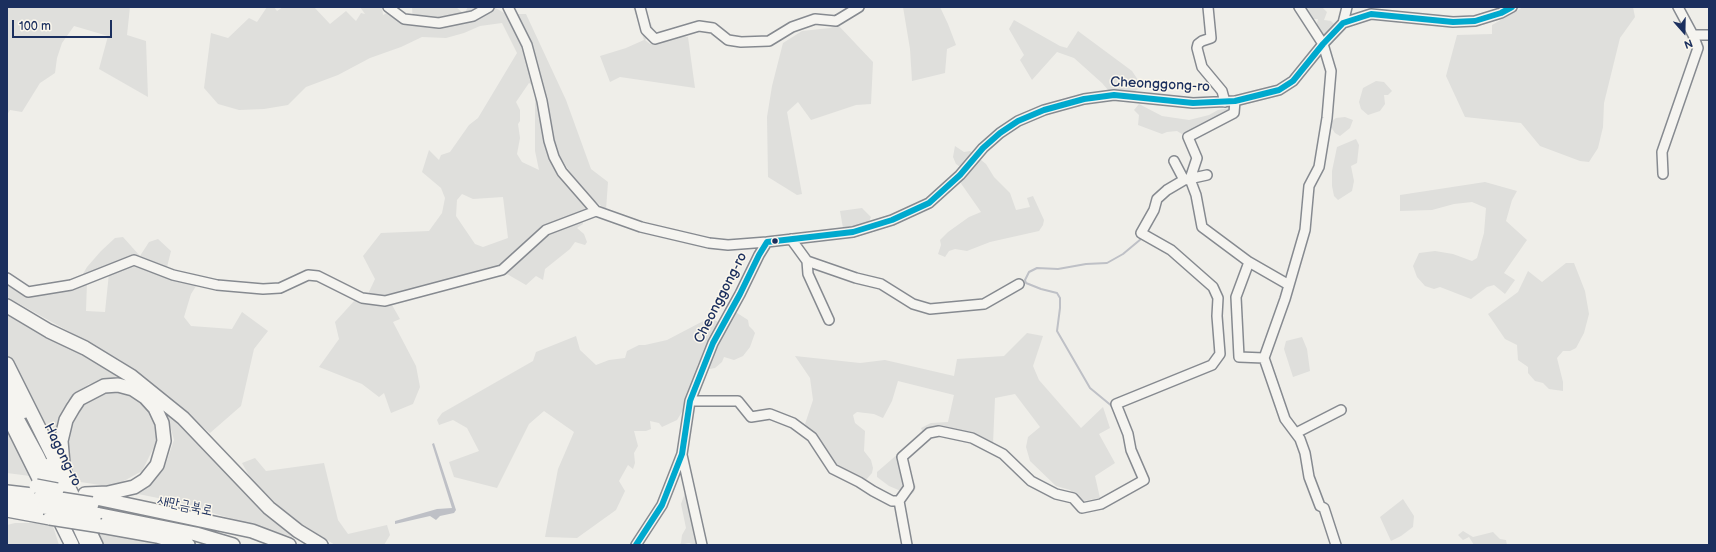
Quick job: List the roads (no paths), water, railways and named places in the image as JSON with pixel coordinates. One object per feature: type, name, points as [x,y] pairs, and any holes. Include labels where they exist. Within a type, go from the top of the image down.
[{"type":"highway","points":[[7,306],[49,331],[85,348],[131,376],[183,418],[269,508],[298,531],[321,545]]},
{"type":"highway","points":[[7,364],[96,545]]},
{"type":"highway","points":[[68,486],[63,464],[61,441],[66,420],[78,399],[104,386],[118,385],[133,389],[145,396],[156,408],[162,423],[164,441],[157,465],[145,480],[134,487],[108,494],[94,510]]},
{"type":"highway","points":[[8,416],[63,545]]},
{"type":"highway","points":[[7,484],[46,506],[72,545]]},
{"type":"highway","points":[[7,492],[46,506]]},
{"type":"highway","points":[[94,510],[99,499],[252,531],[289,545]]},
{"type":"highway","points":[[7,502],[94,510],[157,536],[188,545]]},
{"type":"highway","points":[[7,521],[46,506]]},
{"type":"highway","points":[[7,510],[46,506],[94,510],[168,545]]},
{"type":"highway","name":"새만금북로","points":[[94,510],[196,534],[233,545]]},
{"type":"highway","name":"새만금북로","points":[[94,510],[199,524],[269,545]]},
{"type":"main road","name":"Hagong-ro","points":[[7,380],[53,470],[87,545]]},
{"type":"main road","name":"Hagong-ro","points":[[7,399],[38,456],[79,545]]},
{"type":"street","points":[[388,7],[404,19],[439,23],[474,16],[489,7]]},
{"type":"street","points":[[7,278],[28,292],[72,285],[134,260],[173,275],[217,285],[263,289],[280,288],[308,275],[318,276],[362,298],[385,301],[502,270],[546,230],[596,211],[562,172],[554,157],[549,141],[542,101],[527,45],[508,7]]},
{"type":"street","points":[[640,7],[646,30],[655,39],[699,26],[713,28],[728,40],[740,42],[769,41],[792,27],[815,19],[836,21],[859,7]]},
{"type":"street","points":[[1208,7],[1211,38],[1198,44],[1198,48],[1202,67],[1222,91],[1225,102]]},
{"type":"street","points":[[1299,7],[1323,44],[1331,71],[1327,118],[1319,167],[1309,186],[1305,230],[1289,285],[1264,358],[1285,419],[1300,438],[1305,453],[1309,477],[1320,506],[1324,508],[1336,545]]},
{"type":"street","points":[[1343,23],[1347,7]]},
{"type":"street","name":"Cheonggong-ro","points":[[596,211],[641,227],[710,243],[728,245],[853,232],[892,220],[929,203],[960,175],[983,148],[1000,133],[1018,121],[1044,110],[1084,99],[1114,95],[1193,103],[1235,101],[1279,90],[1293,81],[1323,44],[1343,23],[1371,14],[1453,22],[1475,21],[1501,13],[1512,7]]},
{"type":"street","points":[[1663,174],[1662,152],[1698,48],[1693,35],[1678,7]]},
{"type":"street","points":[[1693,35],[1709,36]]},
{"type":"street","points":[[1187,179],[1197,158],[1188,137],[1234,113],[1235,101]]},
{"type":"street","points":[[1174,161],[1196,195],[1202,227],[1249,262],[1289,285]]},
{"type":"street","points":[[907,545],[899,501],[909,487],[902,457],[930,434],[939,431],[972,438],[1003,454],[1031,481],[1056,494],[1074,498],[1082,508],[1102,504],[1144,480],[1131,450],[1128,434],[1116,404],[1212,365],[1220,354],[1217,316],[1218,298],[1213,287],[1206,279],[1170,250],[1141,232],[1154,210],[1158,199],[1167,190],[1187,179],[1207,175]]},
{"type":"street","points":[[791,239],[807,261],[808,274],[829,320]]},
{"type":"street","name":"Cheonggong-ro","points":[[636,545],[662,505],[682,454],[690,401],[713,343],[767,242]]},
{"type":"street","points":[[807,261],[856,278],[881,284],[913,304],[930,310],[984,304],[1020,284]]},
{"type":"street","points":[[1249,262],[1236,297],[1239,357],[1264,358]]},
{"type":"street","points":[[690,401],[738,400],[751,417],[770,414],[793,423],[812,437],[833,469],[892,501],[899,501]]},
{"type":"street","points":[[1296,433],[1341,410]]},
{"type":"street","points":[[682,454],[702,545]]},
{"type":"waterway","points":[[1113,407],[1090,388],[1057,331],[1060,308],[1060,298],[1057,293],[1026,283],[1025,280],[1029,272],[1037,268],[1058,269],[1086,264],[1107,263],[1123,254],[1141,239]]}]
